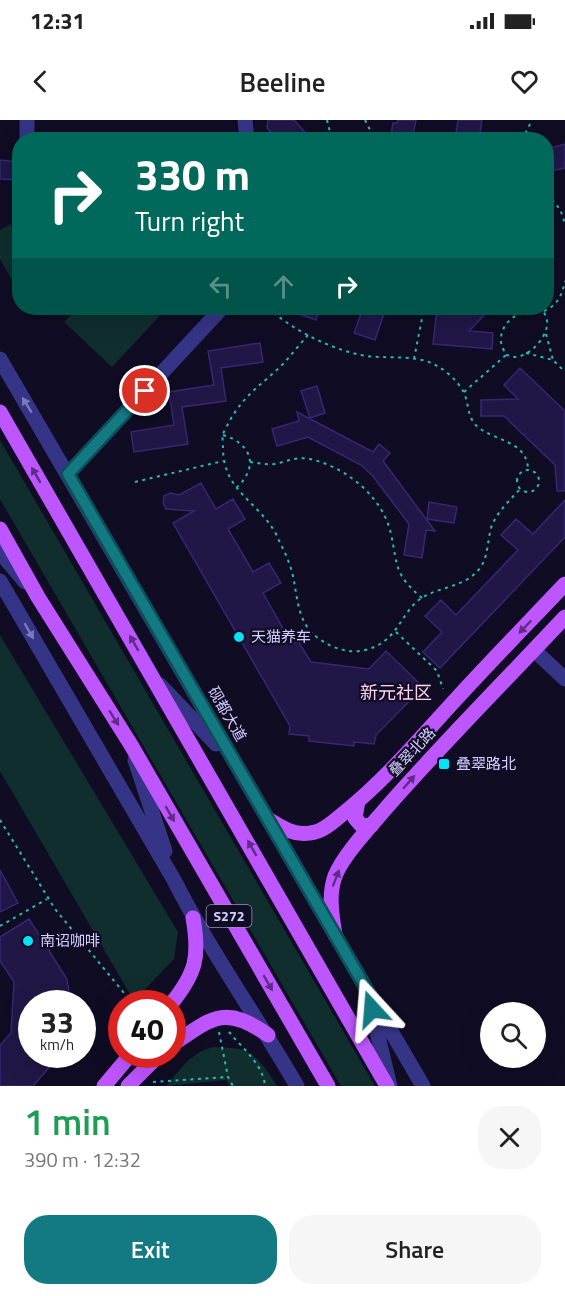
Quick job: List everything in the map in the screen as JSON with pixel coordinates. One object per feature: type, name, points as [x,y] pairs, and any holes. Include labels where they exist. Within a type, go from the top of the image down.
[{"type":"main road","points":[[0,412],[389,1086]]},
{"type":"main road","name":"S272","points":[[0,529],[38,597],[130,745],[328,1086]]},
{"type":"main road","name":"叠翠北路","points":[[268,819],[285,829],[311,833],[332,822],[404,758],[456,699],[565,584]]},
{"type":"main road","name":"叠翠北路","points":[[335,935],[331,892],[335,874],[371,826],[416,774],[565,617]]},
{"type":"main road","points":[[358,801],[355,818],[361,825],[371,826]]},
{"type":"main road","points":[[182,990],[190,979],[195,962],[197,940],[193,918]]},
{"type":"main road","points":[[186,1035],[204,1022],[216,1017],[237,1018],[253,1024],[268,1035]]},
{"type":"main road","points":[[104,1086],[119,1068]]},
{"type":"main road","points":[[129,1084],[146,1068]]},
{"type":"street","points":[[68,474],[216,315]]},
{"type":"street","name":"砚都大道","points":[[0,359],[423,1086]]},
{"type":"street","points":[[0,552],[38,597]]},
{"type":"street","points":[[0,581],[174,880],[193,918],[268,1035],[297,1086]]},
{"type":"street","points":[[534,650],[565,679]]},
{"type":"street","points":[[153,677],[234,764]]},
{"type":"street","points":[[130,745],[174,880]]},
{"type":"street","points":[[367,990],[389,1086]]},
{"type":"path","points":[[554,201],[564,216],[565,226]]},
{"type":"path","points":[[554,307],[558,302],[565,280]]},
{"type":"path","points":[[278,315],[308,335],[334,347],[362,355],[414,359],[436,364],[450,375],[464,392],[468,411],[475,424],[487,433],[517,447],[528,459],[528,469]]},
{"type":"path","points":[[414,359],[423,315]]},
{"type":"path","points":[[506,355],[501,341],[504,328],[516,315]]},
{"type":"path","points":[[546,315],[546,333],[553,360]]},
{"type":"path","points":[[506,355],[517,357],[526,353],[537,345],[546,333]]},
{"type":"path","points":[[308,335],[284,363],[238,406],[223,435],[223,461],[235,489],[259,511],[274,532],[290,564],[300,612],[310,631],[326,644],[344,651],[364,651],[380,644],[396,632],[413,605],[422,598],[440,589],[458,585],[471,577],[481,567],[493,524],[500,511],[520,489]]},
{"type":"path","points":[[526,353],[553,360],[565,372]]},
{"type":"path","points":[[464,392],[506,355]]},
{"type":"path","points":[[223,435],[234,438],[244,447],[250,462],[248,473],[235,489]]},
{"type":"path","points":[[250,462],[274,464],[290,459],[308,458],[348,475],[367,492],[385,515],[397,569],[407,585],[422,598]]},
{"type":"path","points":[[135,482],[223,461]]},
{"type":"path","points":[[528,469],[533,470],[539,477],[538,486],[528,492],[520,489],[517,476],[523,470],[528,469]]},
{"type":"path","points":[[396,632],[437,671],[443,689]]},
{"type":"path","points":[[0,820],[55,909],[122,990]]},
{"type":"path","points":[[0,926],[48,898]]},
{"type":"path","points":[[216,1017],[228,1077],[233,1086]]},
{"type":"path","points":[[216,1017],[256,1063],[264,1077],[265,1086]]},
{"type":"path","points":[[129,1084],[228,1077]]},
{"type":"green space","points":[[10,224],[12,228],[12,280],[0,259],[0,230]]},
{"type":"green space","points":[[71,315],[160,315],[112,367],[64,322]]},
{"type":"green space","points":[[0,440],[375,1086],[341,1086],[0,499]]},
{"type":"green space","points":[[0,635],[178,932],[174,959],[144,990],[128,990],[0,771]]},
{"type":"green space","points":[[236,1048],[249,1053],[263,1065],[277,1086],[230,1086],[226,1080],[166,1086],[182,1068],[186,1068],[186,1064],[193,1057],[206,1049]]},
{"type":"building","points":[[268,120],[294,120],[305,132],[270,132],[267,128]]},
{"type":"building","points":[[398,120],[416,120],[414,132],[391,132],[393,123],[397,123]]},
{"type":"building","points":[[458,120],[482,120],[480,132],[456,132]]},
{"type":"building","points":[[565,144],[565,168],[554,170],[554,147]]},
{"type":"building","points":[[0,160],[12,161],[12,180],[0,179]]},
{"type":"building","points":[[301,315],[318,315],[316,320]]},
{"type":"building","points":[[360,315],[384,315],[375,340],[354,333]]},
{"type":"building","points":[[436,315],[484,315],[469,331],[493,333],[492,349],[433,344]]},
{"type":"building","points":[[260,343],[263,362],[221,368],[226,401],[182,407],[188,444],[134,452],[131,432],[174,425],[169,392],[214,385],[208,351]]},
{"type":"building","points":[[520,368],[565,411],[565,491],[557,491],[555,465],[504,416],[481,416],[481,400],[518,399],[504,385]]},
{"type":"building","points":[[317,386],[325,413],[310,418],[301,391]]},
{"type":"building","points":[[297,412],[373,452],[379,444],[390,453],[383,461],[435,531],[426,530],[422,558],[404,555],[409,524],[372,475],[361,465],[308,437],[277,446],[272,429],[299,421]]},
{"type":"building","points":[[201,483],[216,509],[233,499],[245,519],[228,529],[253,572],[269,563],[281,583],[263,593],[292,644],[298,641],[311,662],[369,669],[386,651],[423,687],[376,735],[374,744],[354,742],[354,746],[309,741],[309,736],[289,734],[290,726],[173,523],[194,511],[166,509],[163,503],[164,496],[170,493],[179,495]]},
{"type":"building","points":[[565,500],[565,537],[440,668],[423,652],[442,632],[425,616],[441,600],[456,615],[518,550],[501,535],[516,519],[533,534]]},
{"type":"building","points":[[429,502],[457,507],[454,523],[427,519]]},
{"type":"building","points":[[0,870],[18,903],[0,912]]},
{"type":"building","points":[[29,919],[67,979],[69,990],[18,990],[18,1068],[49,1068],[33,1086],[0,1086],[0,1045],[11,1033],[14,982],[0,961],[0,937]]},
{"type":"place","name":"天猫养车","points":[[239,637]]},
{"type":"place","name":"叠翠路北","points":[[444,764]]},
{"type":"place","name":"南诏咖啡","points":[[28,941]]},
{"type":"district","name":"新元社区","points":[[396,693]]},
{"type":"route","points":[[145,391],[68,474],[367,990],[372,1009]]}]
